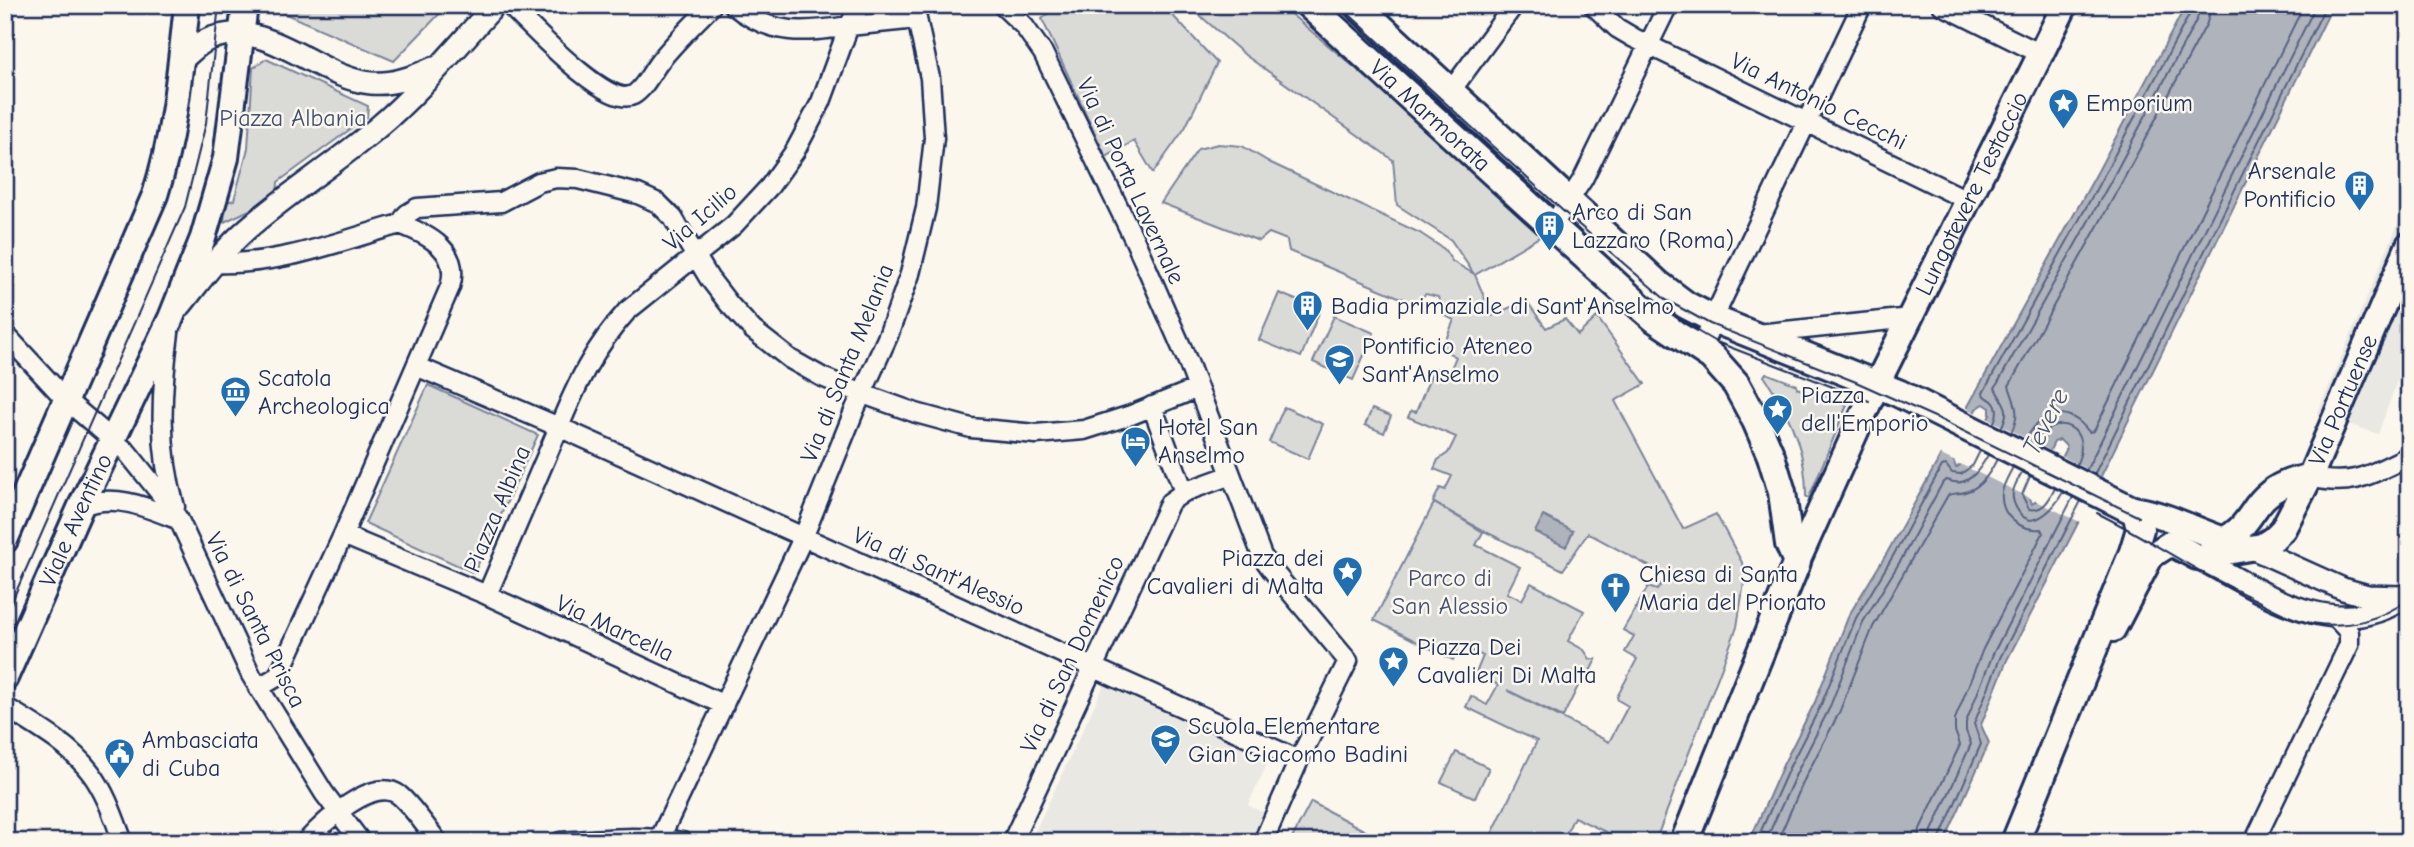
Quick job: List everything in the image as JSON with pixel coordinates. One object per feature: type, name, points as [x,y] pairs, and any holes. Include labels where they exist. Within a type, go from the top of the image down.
[{"type":"main road","points":[[5,540],[155,195],[170,142],[187,5]]},
{"type":"main road","points":[[113,438],[195,263],[219,189],[231,125],[245,5]]},
{"type":"main road","name":"Via Marmorata","points":[[1309,5],[1640,306],[1702,349]]},
{"type":"main road","name":"Via Marmorata","points":[[1358,5],[1658,284],[1686,305],[1713,319]]},
{"type":"main road","name":"Lungotevere Testaccio","points":[[1797,562],[1880,390],[1911,318],[2065,5]]},
{"type":"main road","name":"Via Portuense","points":[[2252,548],[2270,541],[2285,526],[2310,477],[2409,246]]},
{"type":"main road","points":[[1713,319],[1880,390],[1914,401],[2136,521]]},
{"type":"main road","points":[[1684,842],[1797,562],[1788,541],[1779,479],[1763,436],[1731,378],[1702,349]]},
{"type":"main road","name":"Viale Aventino","points":[[5,678],[113,438]]},
{"type":"main road","points":[[2222,540],[2236,533],[2259,503],[2276,489],[2293,480],[2310,477]]},
{"type":"main road","points":[[2015,842],[2136,521],[2152,512],[2222,540],[2252,548]]},
{"type":"main road","points":[[2057,734],[2151,556],[2171,543],[2197,556],[2252,548]]},
{"type":"street","points":[[179,520],[168,481],[161,416],[171,318],[214,262],[240,236],[379,127],[442,64],[495,5]]},
{"type":"street","points":[[509,5],[575,68],[607,91],[624,97],[636,92],[661,59],[712,5]]},
{"type":"street","points":[[733,5],[754,20],[788,31],[810,32],[914,12]]},
{"type":"street","name":"Via Icilio","points":[[559,427],[586,367],[614,326],[627,311],[734,225],[770,186],[795,151],[821,102],[849,26],[860,5]]},
{"type":"street","name":"Via di Porta Lavernale","points":[[1002,5],[1024,26],[1043,53],[1135,241],[1198,388],[1231,475]]},
{"type":"street","points":[[1450,92],[1514,5]]},
{"type":"street","name":"Via Antonio Cecchi","points":[[1593,5],[1617,28],[1969,201]]},
{"type":"street","points":[[1552,226],[1584,179],[1668,5]]},
{"type":"street","points":[[1702,349],[1713,319],[1862,5]]},
{"type":"street","points":[[1941,5],[2041,54]]},
{"type":"street","name":"Via di Santa Melania","points":[[660,838],[803,538],[908,282],[929,189],[934,138],[929,66],[914,12]]},
{"type":"street","points":[[182,60],[211,38],[241,35],[267,40],[347,77],[367,83],[402,80],[442,64]]},
{"type":"street","points":[[400,224],[407,214],[416,208],[501,202],[546,179],[568,178],[632,192],[657,203],[678,224],[714,285],[766,341],[813,373],[863,394],[948,423],[978,430],[1047,434],[1084,430],[1198,388]]},
{"type":"street","points":[[214,262],[244,264],[268,261],[400,224],[436,242],[449,257],[453,270],[450,288],[343,535],[280,672],[258,688]]},
{"type":"street","points":[[1751,335],[1911,318]]},
{"type":"street","name":"Via di Santa Prisca","points":[[5,334],[67,401],[113,438],[143,470],[179,520],[258,688],[361,842]]},
{"type":"street","name":"Piazza Albina","points":[[343,535],[486,594],[559,427],[416,366]]},
{"type":"street","points":[[1152,406],[1184,492],[1231,475],[1253,536],[1267,564],[1348,662],[1262,842]]},
{"type":"street","name":"Via di Sant'Alessio","points":[[559,427],[1299,760]]},
{"type":"street","points":[[2310,477],[2330,482],[2350,482],[2409,456]]},
{"type":"street","name":"Via di San Domenico","points":[[1012,842],[1170,502],[1184,492]]},
{"type":"street","name":"Via di Santa Prisca","points":[[81,506],[100,500],[117,500],[179,520]]},
{"type":"street","points":[[2252,548],[2343,589],[2368,596],[2407,596]]},
{"type":"street","points":[[2197,556],[2290,605],[2336,618],[2371,615],[2407,596]]},
{"type":"street","name":"Via Marcella","points":[[486,594],[723,705]]},
{"type":"street","points":[[2254,842],[2348,650],[2349,632],[2336,618]]},
{"type":"street","points":[[5,708],[56,740],[86,767],[102,792],[123,842]]},
{"type":"street","points":[[306,842],[338,811],[372,792],[384,790],[401,798],[438,842]]},
{"type":"street","points":[[560,842],[660,838],[682,842]]},
{"type":"shaded area","points":[[2409,198],[2409,348],[2378,434],[2317,414]]},
{"type":"shaded area","name":"Scuola Elementare Gian Giacomo Badini","points":[[1104,685],[1269,760],[1248,805],[1264,813],[1252,842],[1030,842]]},
{"type":"green space","points":[[275,5],[448,5],[394,61],[274,9]]},
{"type":"green space","points":[[1057,5],[1163,5],[1217,63],[1185,128],[1153,173],[1134,141],[1106,157],[1042,19]]},
{"type":"green space","name":"Parco di San Alessio","points":[[1188,5],[1249,5],[1255,11],[1262,5],[1280,5],[1434,134],[1546,233],[1475,275],[1492,316],[1526,300],[1546,328],[1565,319],[1578,335],[1597,317],[1645,384],[1615,401],[1683,529],[1716,514],[1746,570],[1737,627],[1655,842],[1627,842],[1574,817],[1562,842],[1488,842],[1537,741],[1466,707],[1471,696],[1487,705],[1498,685],[1476,673],[1483,656],[1460,645],[1453,660],[1374,620],[1434,503],[1483,532],[1476,545],[1520,567],[1507,593],[1522,600],[1531,583],[1584,611],[1568,641],[1584,650],[1590,659],[1596,659],[1585,682],[1581,680],[1563,717],[1507,690],[1609,742],[1628,706],[1617,697],[1637,659],[1625,652],[1634,636],[1623,630],[1648,587],[1657,590],[1667,576],[1588,533],[1563,570],[1433,502],[1440,488],[1445,490],[1452,476],[1434,469],[1438,460],[1448,453],[1456,437],[1408,417],[1411,411],[1416,412],[1434,368],[1449,373],[1456,357],[1442,349],[1454,320],[1444,315],[1438,297],[1426,294],[1414,302],[1408,301],[1289,251],[1287,240],[1269,233],[1259,241],[1161,203],[1198,149],[1218,144],[1242,146],[1271,163],[1420,233],[1444,249],[1452,261],[1474,274],[1451,240],[1397,205],[1393,160],[1245,55]]},
{"type":"green space","name":"Piazza Albania","points":[[266,59],[368,106],[367,117],[278,182],[277,197],[224,222],[226,202],[234,200],[248,148],[253,68]]},
{"type":"green space","points":[[1279,293],[1320,310],[1301,357],[1259,340]]},
{"type":"green space","points":[[1334,316],[1374,333],[1353,380],[1313,362]]},
{"type":"green space","points":[[1766,373],[1821,398],[1823,395],[1847,405],[1809,498],[1806,497],[1806,481],[1795,433],[1764,376]]},
{"type":"green space","points":[[428,385],[538,435],[474,573],[365,523]]},
{"type":"green space","points":[[1284,407],[1323,424],[1308,459],[1269,442]]},
{"type":"green space","points":[[1372,409],[1391,416],[1384,433],[1365,425]]},
{"type":"green space","points":[[1456,752],[1489,768],[1475,798],[1441,782]]},
{"type":"green space","points":[[1311,802],[1386,842],[1290,842]]},
{"type":"water","name":"Tevere","points":[[2186,5],[2333,5],[2075,529],[2007,660],[1981,725],[1989,743],[1944,842],[1749,842],[1815,702],[1849,615],[1887,553],[2098,171]],"holes":[[[1984,404],[1990,408],[1990,415],[1967,460],[1956,468],[1953,459],[1976,409]],[[2060,440],[2066,450],[2043,496],[2032,504],[2029,495],[2054,442]]]},
{"type":"water","points":[[1543,516],[1573,531],[1566,547],[1535,532]]},
{"type":"pier","points":[[1963,406],[1978,414],[1956,459],[1958,463],[1964,458],[1985,417],[2053,452],[2032,495],[2034,499],[2040,494],[2060,455],[2104,478],[2082,523],[1937,453]]},
{"type":"tram line","points":[[5,617],[185,207],[206,123],[219,5]]},
{"type":"tram line","points":[[1339,5],[1563,211],[1666,300],[1710,324],[1856,382],[1939,419],[2139,517]]},
{"type":"tram line","points":[[1666,310],[1714,341],[1869,401]]},
{"type":"tram line","points":[[2097,513],[2217,580],[2279,612],[2304,621],[2325,625],[2350,624],[2387,612],[2409,599]]},
{"type":"place","name":"Emporium","points":[[2063,130]]},
{"type":"place","name":"Arsenale Pontificio","points":[[2359,212]]},
{"type":"place","name":"Arco di San Lazzaro (Roma)","points":[[1549,253]]},
{"type":"place","name":"Badia primaziale di Sant'Anselmo","points":[[1308,333]]},
{"type":"place","name":"Pontificio Ateneo Sant'Anselmo","points":[[1339,387]]},
{"type":"place","name":"Scatola Archeologica","points":[[235,419]]},
{"type":"place","name":"Piazza dell'Emporio","points":[[1778,436]]},
{"type":"place","name":"Hotel San Anselmo","points":[[1135,468]]},
{"type":"place","name":"Piazza dei Cavalieri di Malta","points":[[1347,599]]},
{"type":"place","name":"Chiesa di Santa Maria del Priorato","points":[[1616,615]]},
{"type":"place","name":"Piazza Dei Cavalieri Di Malta","points":[[1394,688]]},
{"type":"place","name":"Scuola Elementare Gian Giacomo Badini","points":[[1165,767]]},
{"type":"place","name":"Ambasciata di Cuba","points":[[119,781]]}]
